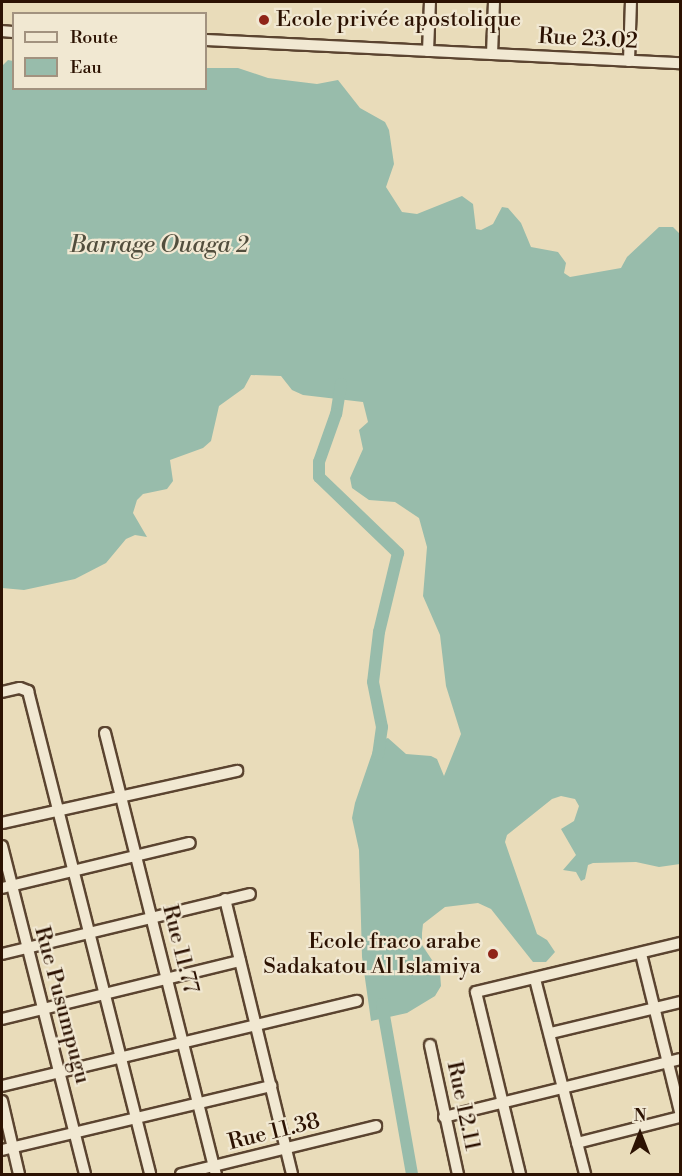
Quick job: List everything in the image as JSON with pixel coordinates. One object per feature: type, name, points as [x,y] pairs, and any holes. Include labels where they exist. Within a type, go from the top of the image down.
[{"type":"street","points":[[428,51],[430,2]]},
{"type":"street","points":[[492,54],[495,2]]},
{"type":"street","points":[[629,61],[631,2]]},
{"type":"street","name":"Rue 23.02","points":[[207,40],[681,63]]},
{"type":"street","points":[[2,692],[24,688],[28,691],[150,1174]]},
{"type":"street","name":"Rue 11.77","points":[[105,733],[215,1170]]},
{"type":"street","points":[[2,823],[237,771]]},
{"type":"street","points":[[6,887],[190,843]]},
{"type":"street","name":"Rue Pusumpugu","points":[[2,846],[6,887],[45,1009],[85,1174]]},
{"type":"street","points":[[2,954],[250,894]]},
{"type":"street","points":[[225,899],[292,1174]]},
{"type":"street","points":[[520,1174],[476,994],[681,943]]},
{"type":"street","points":[[641,954],[681,1112]]},
{"type":"street","points":[[2,1019],[240,961]]},
{"type":"street","points":[[535,980],[551,1033],[585,1174]]},
{"type":"street","points":[[2,1086],[182,1040],[357,1001]]},
{"type":"street","points":[[551,1033],[681,1002]]},
{"type":"street","name":"Rue 12.11","points":[[430,1045],[458,1174]]},
{"type":"street","points":[[444,1117],[681,1059]]},
{"type":"street","points":[[7,1148],[271,1086]]},
{"type":"street","points":[[2,1101],[7,1148],[19,1174]]},
{"type":"street","points":[[577,1143],[681,1117]]},
{"type":"street","name":"Rue 11.38","points":[[181,1174],[215,1170],[285,1149],[376,1126]]},
{"type":"water","name":"Barrage Ouaga 2","points":[[8,60],[12,61],[12,90],[207,90],[207,68],[238,68],[268,78],[317,84],[338,80],[360,108],[385,122],[389,130],[394,164],[386,187],[402,212],[417,214],[462,196],[473,204],[476,229],[481,230],[493,224],[502,207],[508,208],[521,223],[531,247],[558,252],[566,263],[564,273],[570,277],[621,268],[627,257],[659,227],[673,227],[680,234],[680,864],[659,867],[636,862],[593,863],[588,865],[585,879],[581,881],[576,872],[563,870],[576,855],[561,829],[574,821],[579,806],[575,799],[561,796],[552,799],[507,835],[505,842],[537,934],[547,940],[555,952],[546,962],[533,962],[491,909],[478,903],[445,907],[423,924],[422,945],[440,972],[441,986],[435,996],[407,1013],[371,1021],[362,957],[359,850],[352,818],[355,803],[376,742],[388,738],[406,754],[431,756],[437,759],[444,776],[461,734],[446,686],[440,635],[423,596],[427,547],[419,518],[395,502],[369,500],[352,488],[350,478],[363,449],[359,430],[368,422],[363,402],[303,395],[292,390],[281,376],[251,375],[244,388],[219,406],[211,441],[203,448],[170,460],[173,481],[167,489],[143,494],[137,500],[133,513],[147,537],[135,535],[126,539],[106,563],[75,579],[24,590],[2,588],[2,66]]},
{"type":"waterway","points":[[341,384],[336,414],[319,462],[319,477],[398,553],[379,632],[373,682],[382,727],[378,754]]},
{"type":"waterway","points":[[382,1004],[412,1174]]},
{"type":"place","name":"Ecole privée apostolique","points":[[264,20]]},
{"type":"place","name":"Ecole fraco arabe Sadakatou Al Islamiya","points":[[493,954]]}]
